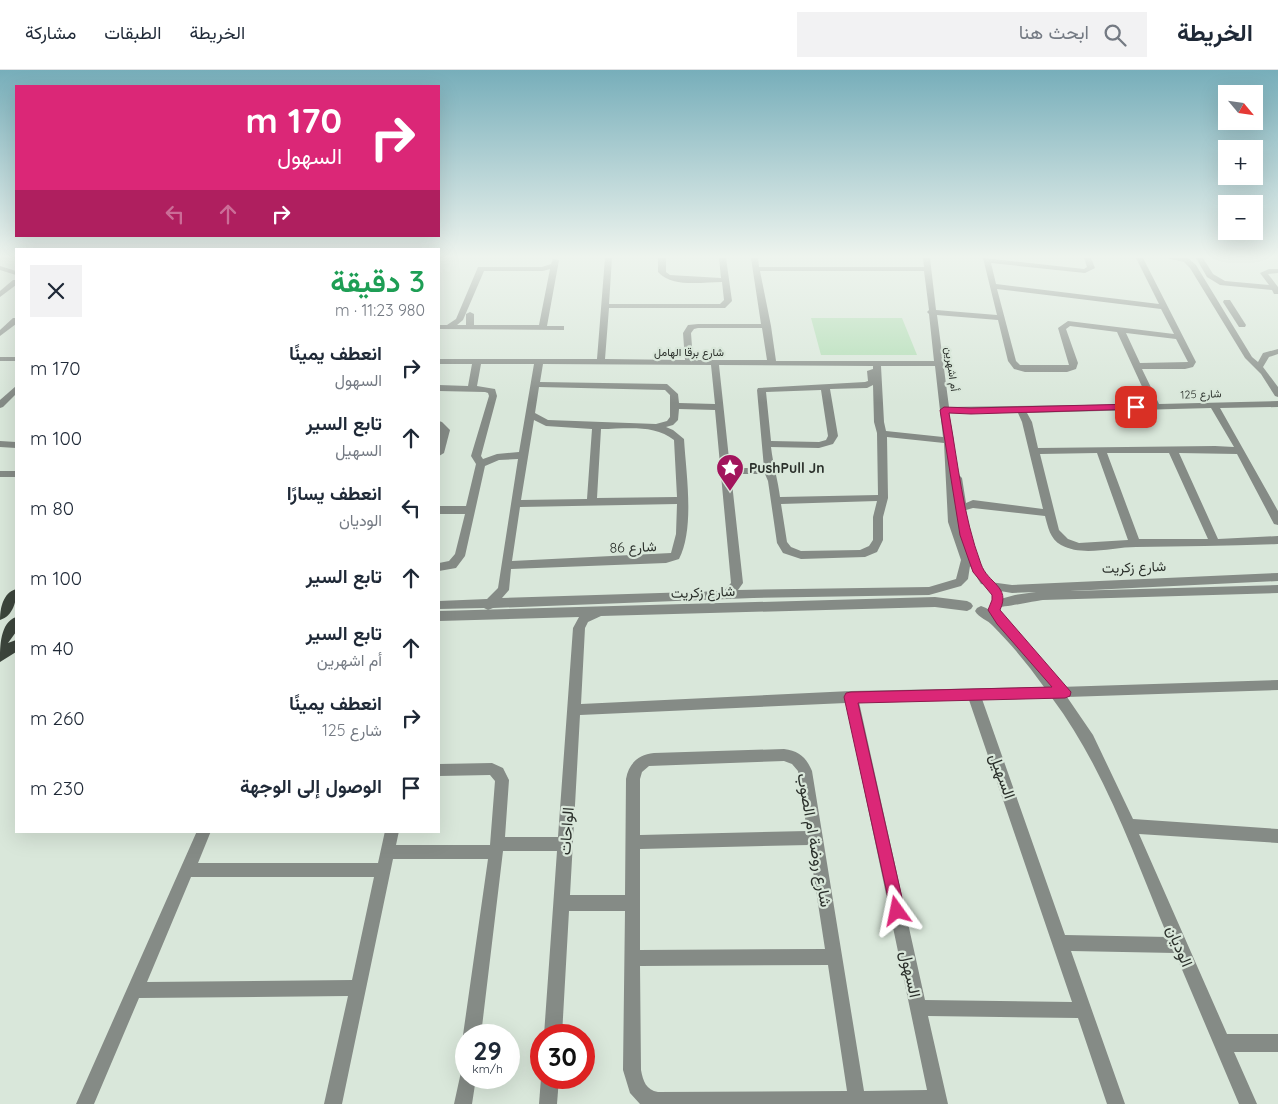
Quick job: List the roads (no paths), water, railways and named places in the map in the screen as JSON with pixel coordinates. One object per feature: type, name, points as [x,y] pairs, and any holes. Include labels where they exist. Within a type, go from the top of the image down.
[{"type":"main road","points":[[0,644],[15,597]]},
{"type":"main road","points":[[0,656],[15,646]]},
{"type":"street","points":[[443,327],[459,320],[465,306]]},
{"type":"street","points":[[543,328],[547,306]]},
{"type":"street","points":[[601,362],[606,306]]},
{"type":"street","points":[[635,306],[721,306]]},
{"type":"street","points":[[763,306],[772,364]]},
{"type":"street","name":"أم اشهرين","points":[[931,306],[944,410],[966,549],[966,566],[959,581]]},
{"type":"street","points":[[998,306],[1012,363],[1025,369],[1066,369],[1073,367],[1074,363],[1062,328],[1064,325],[1074,324],[1180,337]]},
{"type":"street","points":[[1137,366],[1190,365],[1191,359],[1164,306]]},
{"type":"street","points":[[1225,307],[1242,325]]},
{"type":"street","points":[[1225,307],[1249,358],[1258,366],[1278,394]]},
{"type":"street","points":[[932,312],[1001,318]]},
{"type":"street","points":[[470,314],[468,321],[471,328]]},
{"type":"street","points":[[0,334],[15,321]]},
{"type":"street","points":[[689,363],[687,333],[691,327],[767,326]]},
{"type":"street","points":[[443,327],[561,328]]},
{"type":"street","points":[[1120,329],[1155,406]]},
{"type":"street","points":[[1258,366],[1261,365],[1268,353],[1278,351]]},
{"type":"street","name":"شارع برقا الهامل","points":[[440,361],[938,364]]},
{"type":"street","points":[[472,388],[477,361]]},
{"type":"street","points":[[488,605],[503,590],[539,362]]},
{"type":"street","points":[[715,363],[737,583],[732,591],[726,595]]},
{"type":"street","points":[[874,364],[879,422],[878,437],[882,498],[878,503],[878,540],[876,547],[870,552],[861,554],[802,555],[790,552],[782,543],[766,444],[761,390],[870,384],[874,364]]},
{"type":"street","points":[[532,415],[546,423],[597,426],[656,427],[670,423],[675,418],[674,393],[665,386],[535,384]]},
{"type":"street","points":[[440,388],[488,389],[493,394],[476,456],[481,464],[459,559],[449,566],[440,567]]},
{"type":"street","points":[[766,444],[822,445],[832,440],[833,436],[824,388]]},
{"type":"street","points":[[0,405],[15,390]]},
{"type":"street","name":"شارع 125","points":[[944,410],[1278,404]]},
{"type":"street","points":[[1213,405],[1278,521]]},
{"type":"street","points":[[674,406],[720,407]]},
{"type":"street","points":[[1021,410],[1026,419],[1056,535],[1067,544],[1079,546],[1278,540]]},
{"type":"street","points":[[440,425],[444,430],[440,449]]},
{"type":"street","points":[[592,502],[597,426]]},
{"type":"street","name":"شارع 86","points":[[506,565],[671,558],[679,548],[681,500],[679,439],[670,432],[656,427]]},
{"type":"street","points":[[878,437],[949,444]]},
{"type":"street","points":[[0,444],[15,445]]},
{"type":"street","name":"أم اشهرين","points":[[949,444],[954,531],[988,584]]},
{"type":"street","points":[[1034,451],[1215,449],[1240,451]]},
{"type":"street","points":[[1101,450],[1135,543]]},
{"type":"street","points":[[1173,450],[1215,543]]},
{"type":"street","points":[[481,464],[497,457],[524,455]]},
{"type":"street","points":[[726,471],[770,471]]},
{"type":"street","points":[[2,476],[15,474]]},
{"type":"street","points":[[959,497],[973,504],[1049,512]]},
{"type":"street","points":[[516,504],[681,500]]},
{"type":"street","points":[[776,501],[878,503]]},
{"type":"street","points":[[961,508],[973,504]]},
{"type":"street","points":[[440,510],[470,510]]},
{"type":"street","name":"شارع زكريت","points":[[988,584],[1012,589],[1278,577]]},
{"type":"street","points":[[973,578],[988,584],[998,597],[991,607],[967,606],[956,595],[955,587],[959,581],[973,578]]},
{"type":"street","name":"شارع زكريت","points":[[440,605],[517,604],[753,594],[929,591],[959,581]]},
{"type":"street","points":[[737,583],[753,594]]},
{"type":"street","name":"شارع زكريت","points":[[991,607],[1014,599],[1043,596],[1278,589]]},
{"type":"street","points":[[503,590],[517,604]]},
{"type":"street","name":"شارع زكريت","points":[[440,616],[935,602],[967,606]]},
{"type":"street","name":"الوديان","points":[[991,607],[996,620],[1060,692],[1080,725],[1112,787],[1248,1104]]},
{"type":"street","points":[[559,612],[572,617],[579,628],[587,617],[601,611]]},
{"type":"street","name":"الواحات","points":[[554,1024],[579,628]]},
{"type":"street","points":[[574,710],[851,697],[974,695],[1278,684]]},
{"type":"street","name":"السهيل","points":[[974,695],[1116,1104]]},
{"type":"street","name":"السهول","points":[[851,697],[939,1102]]},
{"type":"street","name":"شارع روضة ام الصوب","points":[[857,1100],[803,767],[797,760],[784,755],[654,759],[639,765],[633,774],[632,842],[632,1070],[637,1088],[648,1099],[658,1102],[857,1100],[939,1102]]},
{"type":"street","points":[[440,770],[488,768],[498,773],[502,784],[497,848],[473,1024]]},
{"type":"street","points":[[1129,826],[1278,836]]},
{"type":"street","points":[[85,1104],[203,833]]},
{"type":"street","points":[[333,1104],[392,833]]},
{"type":"street","points":[[632,842],[815,838]]},
{"type":"street","points":[[388,852],[565,844]]},
{"type":"street","points":[[187,870],[384,870]]},
{"type":"street","points":[[562,903],[632,903]]},
{"type":"street","points":[[1061,943],[1180,945]]},
{"type":"street","points":[[632,958],[834,957]]},
{"type":"street","points":[[135,990],[357,988]]},
{"type":"street","points":[[918,1008],[1084,1010]]},
{"type":"street","points":[[1222,1043],[1278,1043]]},
{"type":"street","points":[[463,1104],[465,1089]]},
{"type":"street","points":[[548,1104],[549,1089]]},
{"type":"place","name":"PushPull Jn","points":[[730,492]]}]
